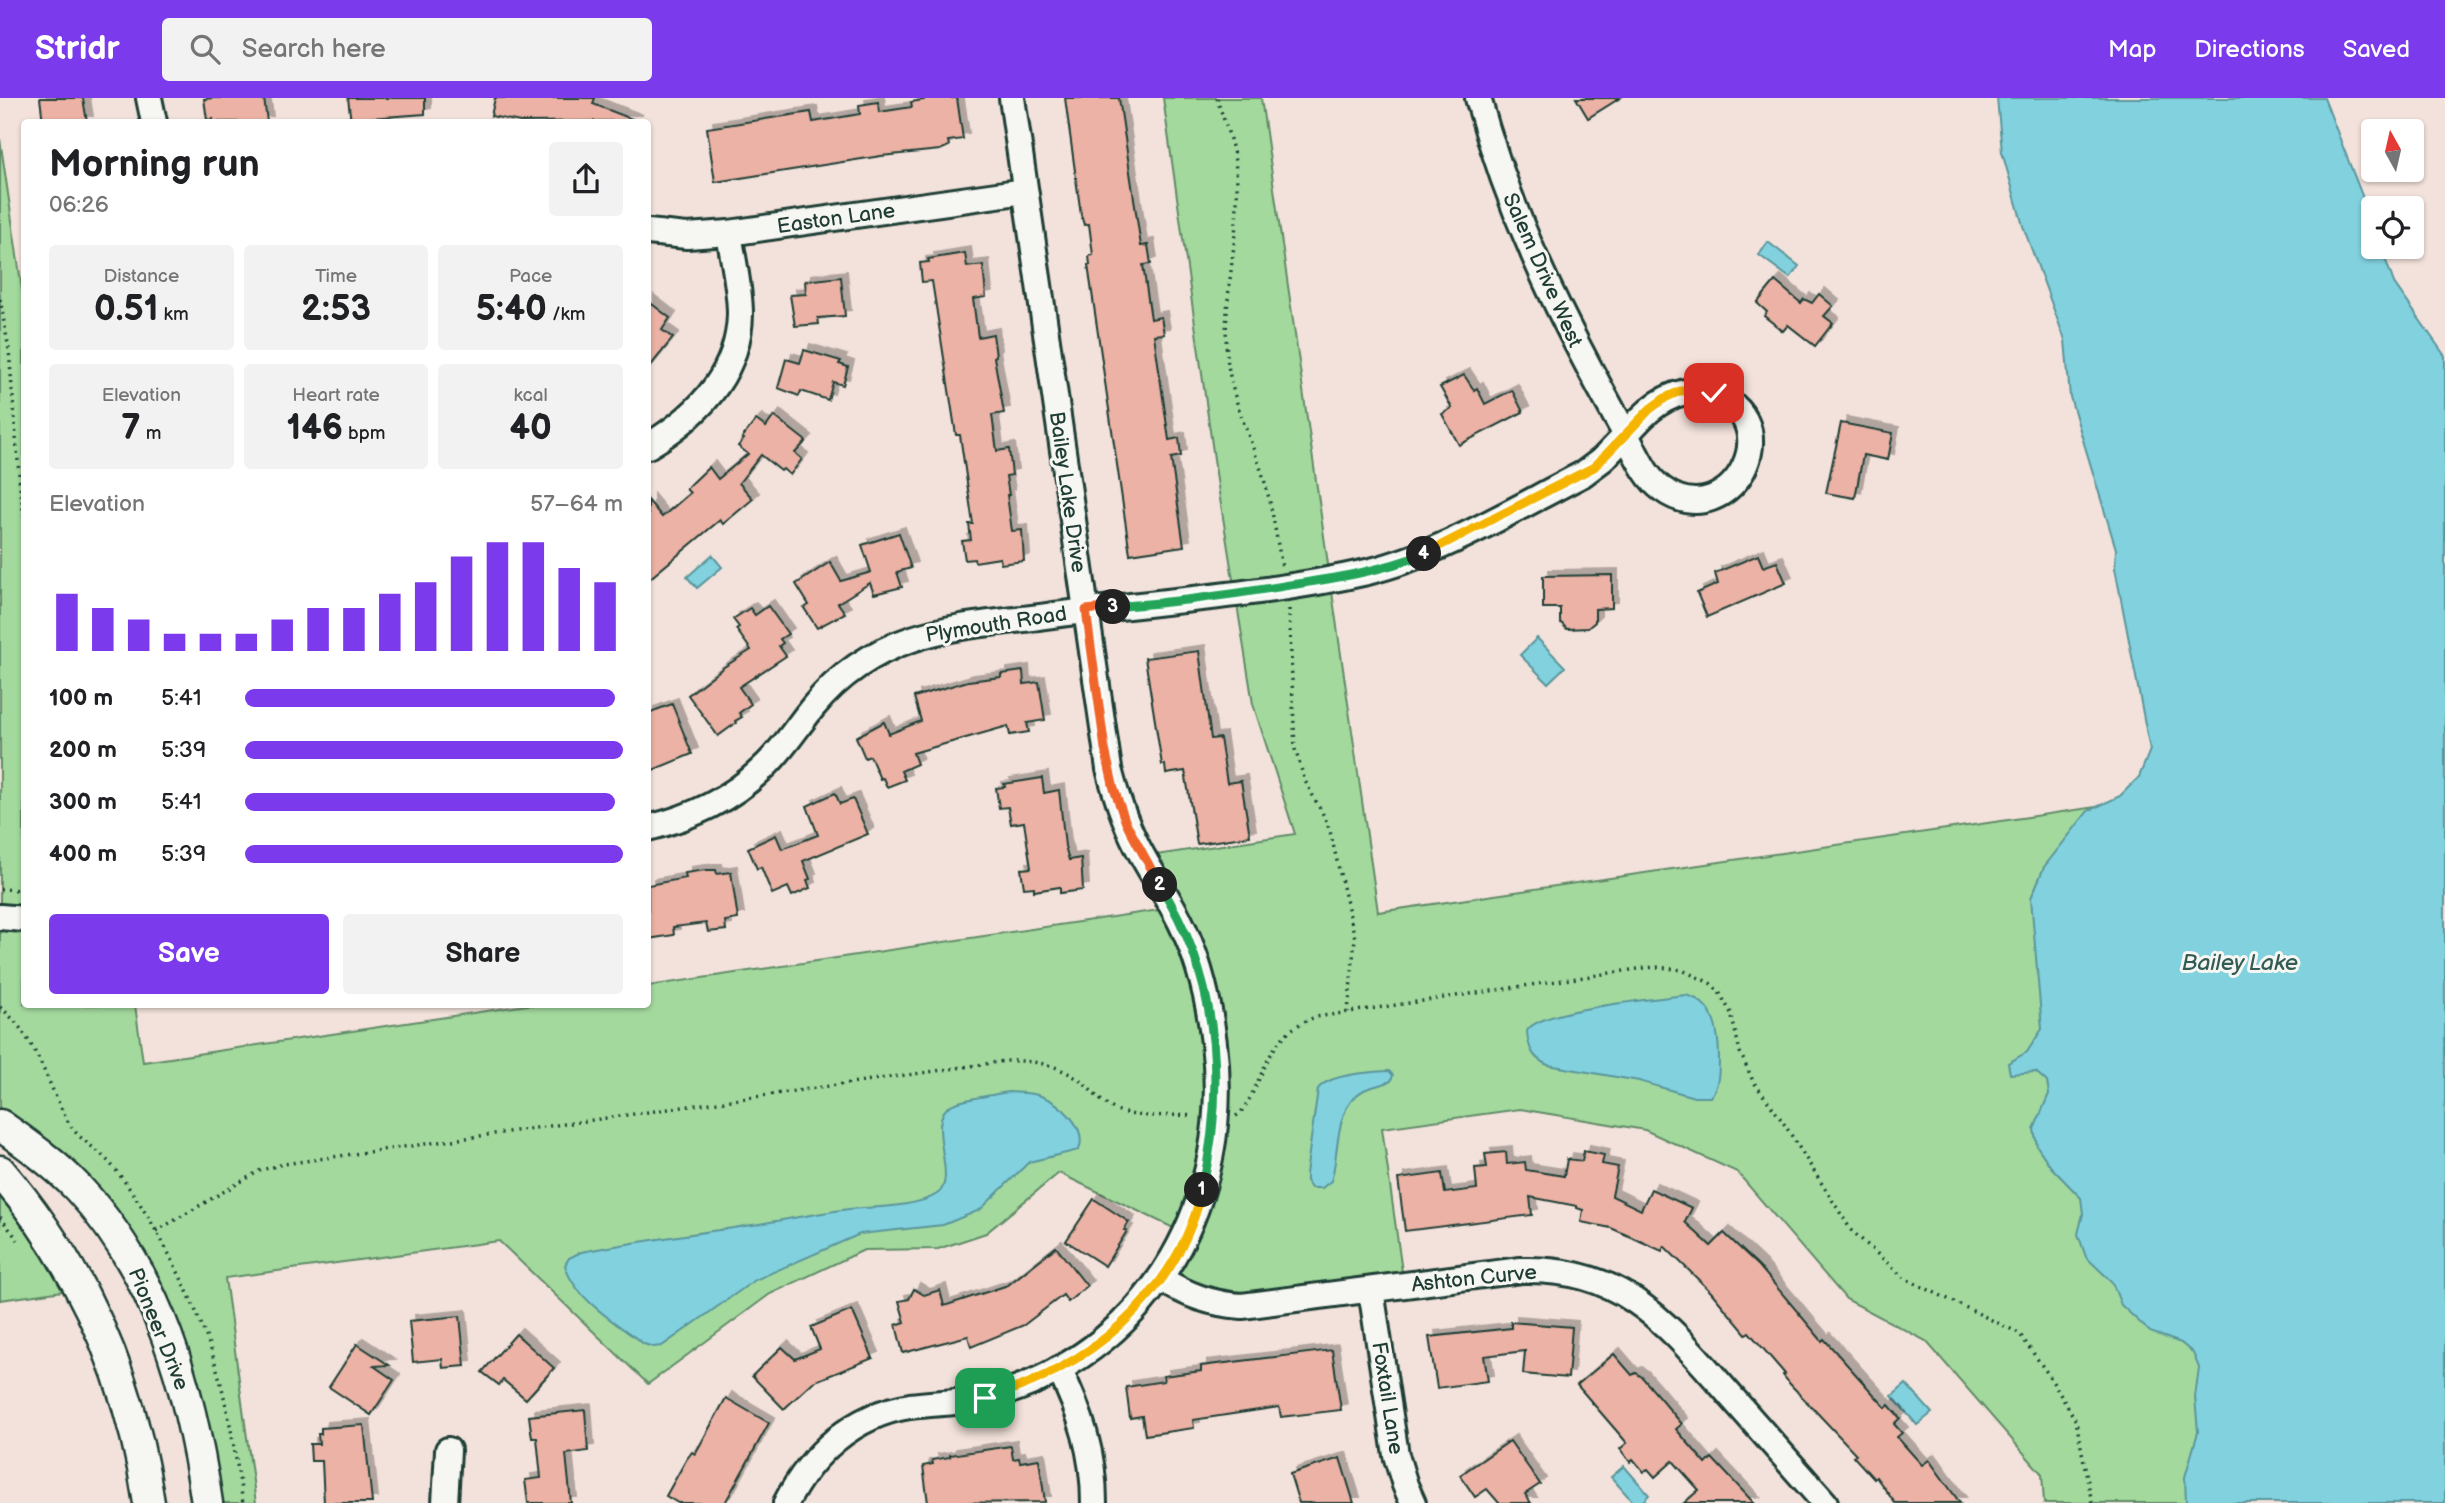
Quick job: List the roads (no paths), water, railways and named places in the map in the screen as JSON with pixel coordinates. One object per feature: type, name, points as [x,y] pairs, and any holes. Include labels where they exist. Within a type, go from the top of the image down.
[{"type":"street","points":[[149,98],[153,119]]},
{"type":"street","name":"Bailey Lake Drive","points":[[786,1503],[806,1468],[818,1454],[859,1424],[901,1408],[967,1401],[1000,1394],[1037,1381],[1091,1350],[1114,1331],[1161,1279],[1186,1234],[1201,1195],[1214,1117],[1214,1043],[1195,955],[1174,908],[1135,841],[1114,789],[1105,749],[1012,98]]},
{"type":"street","name":"Salem Drive West","points":[[1478,98],[1502,178],[1525,239],[1566,325],[1626,435],[1650,477],[1662,489],[1678,497],[1695,500],[1713,497],[1728,489],[1741,476],[1748,461],[1751,444],[1741,412],[1714,393],[1697,390],[1680,391],[1665,398],[1650,409],[1626,435]]},
{"type":"street","name":"Easton Lane","points":[[651,232],[687,236],[729,233],[1025,191]]},
{"type":"street","points":[[651,444],[703,403],[730,362],[737,340],[740,316],[729,233]]},
{"type":"street","name":"Plymouth Road","points":[[651,827],[692,815],[741,788],[777,754],[814,706],[841,678],[865,661],[912,639],[948,629],[1086,610],[1164,603],[1368,572],[1425,553],[1583,474],[1603,459],[1626,435]]},
{"type":"street","points":[[0,917],[21,919]]},
{"type":"street","name":"Pioneer Drive","points":[[0,1125],[38,1152],[76,1186],[107,1223],[134,1266],[163,1328],[184,1390],[200,1452],[207,1503]]},
{"type":"street","points":[[0,1171],[26,1202],[56,1246],[95,1316],[130,1409],[149,1503]]},
{"type":"street","name":"Ashton Curve","points":[[1161,1279],[1194,1297],[1242,1306],[1508,1272],[1535,1270],[1573,1274],[1621,1292],[1656,1315],[1679,1337],[1825,1503]]},
{"type":"street","name":"Foxtail Lane","points":[[1371,1290],[1396,1455],[1413,1503]]},
{"type":"street","points":[[1059,1369],[1077,1406],[1086,1435],[1094,1503]]},
{"type":"street","points":[[445,1503],[448,1450]]},
{"type":"water","name":"Bailey Lake","points":[[1997,98],[2324,98],[2362,196],[2361,259],[2385,259],[2394,283],[2445,356],[2445,1503],[2186,1503],[2185,1477],[2198,1432],[2195,1397],[2199,1368],[2193,1353],[2181,1343],[2150,1332],[2121,1305],[2112,1282],[2086,1257],[2078,1234],[2083,1214],[2081,1198],[2051,1167],[2037,1146],[2034,1129],[2049,1094],[2047,1082],[2036,1072],[2010,1074],[2008,1063],[2027,1052],[2042,1029],[2031,898],[2044,867],[2088,811],[2120,796],[2139,777],[2150,750],[2115,568],[2116,549],[2070,397],[2065,340],[2023,226],[2002,152]]},
{"type":"water","points":[[1768,242],[1799,266],[1790,278],[1759,255]]},
{"type":"water","points":[[712,555],[722,567],[697,588],[687,577]]},
{"type":"water","points":[[1537,638],[1565,667],[1548,683],[1520,655]]},
{"type":"water","points":[[1685,995],[1703,1004],[1716,1029],[1719,1074],[1710,1097],[1694,1097],[1639,1081],[1548,1065],[1539,1060],[1530,1048],[1527,1031],[1536,1023],[1552,1017],[1599,1006]]},
{"type":"water","points":[[1389,1071],[1393,1075],[1391,1081],[1364,1090],[1354,1097],[1347,1107],[1339,1131],[1331,1181],[1322,1188],[1311,1188],[1306,1181],[1306,1174],[1318,1089],[1340,1077]]},
{"type":"water","points":[[1008,1092],[1037,1095],[1064,1110],[1080,1133],[1079,1150],[1029,1162],[980,1210],[943,1225],[860,1234],[755,1280],[662,1346],[644,1344],[610,1319],[577,1289],[565,1265],[569,1258],[581,1252],[838,1211],[907,1204],[929,1198],[937,1194],[943,1186],[945,1176],[940,1136],[943,1113],[956,1103]]},
{"type":"water","points":[[1906,1384],[1932,1413],[1917,1425],[1892,1396]]},
{"type":"water","points":[[1624,1466],[1649,1495],[1641,1503],[1634,1503],[1611,1477]]}]
